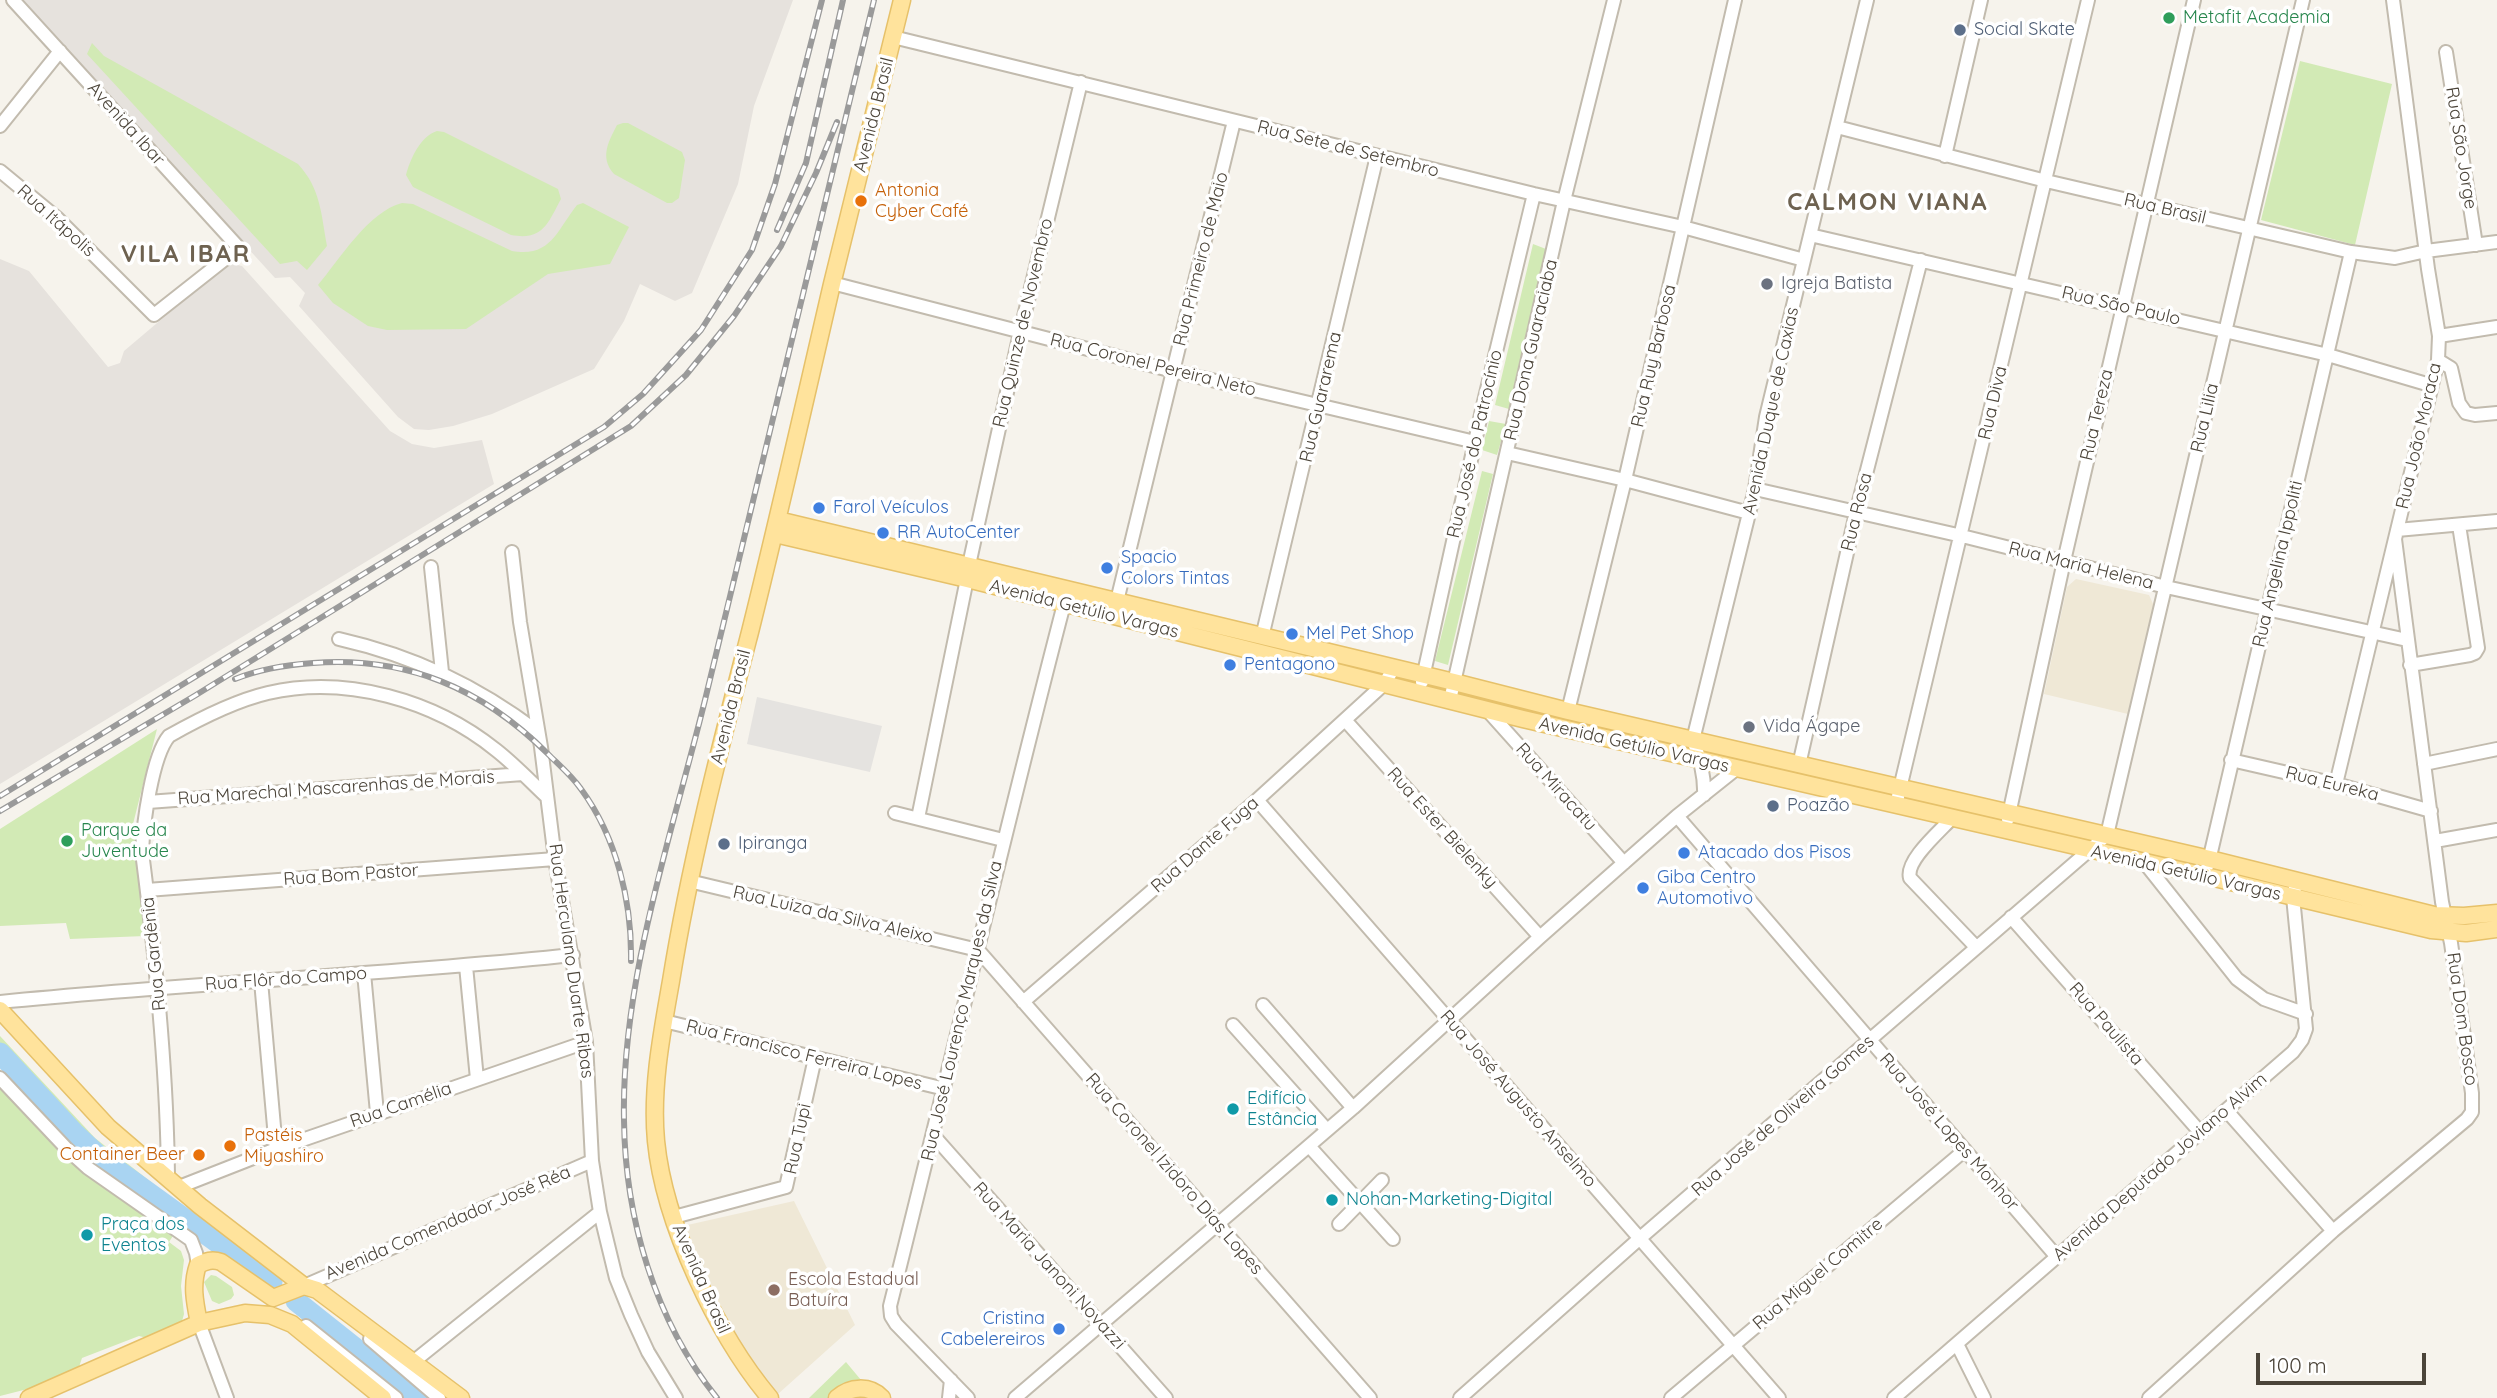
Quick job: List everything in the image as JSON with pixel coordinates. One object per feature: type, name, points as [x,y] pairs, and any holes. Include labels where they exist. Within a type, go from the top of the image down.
[{"type":"main road","name":"Avenida Brasil","points":[[770,1398],[741,1361],[722,1330],[696,1276],[674,1217],[656,1141],[655,1102],[664,1021],[689,881],[777,527],[832,283],[902,0]]},
{"type":"main road","name":"Avenida Getúlio Vargas","points":[[777,527],[968,572],[1118,601],[1568,711],[2210,859],[2296,880],[2448,925],[2497,913]]},
{"type":"main road","name":"Avenida Getúlio Vargas","points":[[968,572],[1064,604],[1419,694],[1701,761],[2292,897],[2448,925],[2497,929]]},
{"type":"main road","points":[[1064,604],[1067,599],[1075,597],[1118,601]]},
{"type":"main road","points":[[0,1010],[8,1025],[108,1127],[297,1288]]},
{"type":"main road","points":[[200,1323],[193,1292],[198,1265],[214,1259],[274,1298],[297,1288],[317,1290],[461,1398]]},
{"type":"main road","points":[[29,1398],[61,1392],[200,1323],[245,1313],[270,1315],[292,1324],[378,1395]]},
{"type":"main road","points":[[837,1398],[844,1391],[855,1388],[877,1393],[882,1398]]},
{"type":"street","name":"Rua Dona Guaraciaba","points":[[1450,700],[1564,201],[1614,0]]},
{"type":"street","name":"Rua Ruy Barbosa","points":[[1568,711],[1625,480],[1735,0]]},
{"type":"street","name":"Avenida Duque de Caxias","points":[[1693,740],[1755,489],[1766,417],[1867,0]]},
{"type":"street","points":[[1945,156],[1981,0]]},
{"type":"street","name":"Rua Diva","points":[[1896,805],[2088,0]]},
{"type":"street","name":"Rua Tereza","points":[[2005,831],[2064,561],[2194,0]]},
{"type":"street","name":"Rua Lilia","points":[[2107,835],[2303,0]]},
{"type":"street","name":"Rua João Moraca","points":[[2336,784],[2438,360],[2439,335],[2393,0]]},
{"type":"street","points":[[0,3],[15,3]]},
{"type":"street","name":"Avenida Ibar","points":[[15,3],[239,248]]},
{"type":"street","name":"Rua Sete de Setembro","points":[[893,37],[1534,194],[1683,227],[1804,260]]},
{"type":"street","points":[[0,126],[60,51]]},
{"type":"street","name":"Rua São Jorge","points":[[2446,52],[2476,245]]},
{"type":"street","name":"Rua Quinze de Novembro","points":[[918,818],[1020,333],[1081,82]]},
{"type":"street","name":"Rua Primeiro de Maio","points":[[1118,601],[1234,121]]},
{"type":"street","name":"Rua Brasil","points":[[1837,127],[2046,181],[2351,252],[2395,258],[2426,251],[2497,242]]},
{"type":"street","name":"Rua Guararema","points":[[1262,637],[1377,156]]},
{"type":"street","name":"Rua Itápolis","points":[[0,171],[57,218],[154,315],[239,248]]},
{"type":"street","name":"Rua José do Patrocínio","points":[[1419,694],[1534,194]]},
{"type":"street","name":"Rua São Paulo","points":[[1810,235],[2225,330],[2328,355],[2430,385]]},
{"type":"street","name":"Rua Angelina Ippoliti","points":[[2206,876],[2351,252]]},
{"type":"street","name":"Rua Rosa","points":[[1799,765],[1856,513],[1920,260]]},
{"type":"street","name":"Rua Coronel Pereira Neto","points":[[832,283],[1173,371],[1475,442]]},
{"type":"street","points":[[2439,335],[2497,327]]},
{"type":"street","points":[[2438,360],[2451,368],[2459,403],[2466,413],[2497,413]]},
{"type":"street","points":[[1507,453],[1625,480],[1749,513]]},
{"type":"street","name":"Rua Maria Helena","points":[[1755,489],[1962,536],[2166,587],[2407,639]]},
{"type":"street","points":[[2396,535],[2497,521]]},
{"type":"street","points":[[2410,665],[2470,655],[2478,648],[2459,525]]},
{"type":"street","name":"Rua Dom Bosco","points":[[2149,1398],[2333,1231],[2472,1112],[2472,1093],[2448,925],[2442,902],[2410,665],[2396,535]]},
{"type":"street","name":"Rua Herculano Duarte Ribas","points":[[512,552],[555,859],[586,1042],[592,1161],[600,1212],[616,1278],[631,1315],[676,1398]]},
{"type":"street","points":[[431,568],[442,672]]},
{"type":"street","name":"Rua José Lourenço Marques da Silva","points":[[968,1398],[896,1324],[891,1316],[890,1306],[945,1089],[1003,840],[1064,604]]},
{"type":"street","points":[[339,639],[442,672],[508,709],[538,732]]},
{"type":"street","name":"Rua Dante Fuga","points":[[1023,1002],[1258,800],[1384,684],[1394,668]]},
{"type":"street","name":"Rua Gardênia","points":[[174,1182],[159,988],[142,852],[148,802],[162,746],[169,736],[236,703],[268,693],[333,688],[375,693],[418,706],[457,724],[494,748],[523,774]]},
{"type":"street","name":"Rua Miracatu","points":[[1488,711],[1625,863]]},
{"type":"street","name":"Rua Ester Bielenky","points":[[1345,720],[1540,937]]},
{"type":"street","points":[[1693,740],[1701,761],[1705,782],[1704,795]]},
{"type":"street","points":[[2424,764],[2497,749]]},
{"type":"street","name":"Rua Eureka","points":[[2231,760],[2336,784],[2431,811]]},
{"type":"street","points":[[1014,1398],[1353,1108],[1540,937],[1677,816],[1736,769]]},
{"type":"street","points":[[523,774],[547,797]]},
{"type":"street","name":"Rua Marechal Mascarenhas de Morais","points":[[148,802],[523,774]]},
{"type":"street","name":"Rua José Augusto Anselmo","points":[[1258,800],[1779,1398]]},
{"type":"street","points":[[895,813],[1003,840]]},
{"type":"street","name":"Rua José Lopes Monhor","points":[[1677,816],[2057,1257]]},
{"type":"street","points":[[1951,818],[1912,862],[1908,872],[1910,878],[1976,947]]},
{"type":"street","points":[[2435,841],[2497,830]]},
{"type":"street","name":"Rua José de Oliveira Gomes","points":[[1460,1398],[2107,835]]},
{"type":"street","name":"Rua Bom Pastor","points":[[147,890],[555,859]]},
{"type":"street","points":[[2144,862],[2237,979],[2264,999],[2305,1014]]},
{"type":"street","name":"Avenida Deputado Joviano Alvim","points":[[1894,1398],[2293,1052],[2306,1029],[2292,897],[2296,880]]},
{"type":"street","name":"Rua Luiza da Silva Aleixo","points":[[689,881],[978,950]]},
{"type":"street","name":"Rua Paulista","points":[[2011,917],[2200,1132]]},
{"type":"street","name":"Rua Coronel Izidoro Dias Lopes","points":[[978,950],[1370,1398]]},
{"type":"street","name":"Rua Flôr do Campo","points":[[0,1002],[573,956]]},
{"type":"street","points":[[466,966],[477,1079]]},
{"type":"street","points":[[364,973],[377,1113]]},
{"type":"street","points":[[261,981],[276,1149]]},
{"type":"street","points":[[1263,1005],[1353,1108]]},
{"type":"street","name":"Rua Francisco Ferreira Lopes","points":[[664,1021],[945,1089]]},
{"type":"street","points":[[1233,1025],[1327,1130]]},
{"type":"street","name":"Rua Camélia","points":[[174,1182],[586,1042]]},
{"type":"street","name":"Rua Tupi","points":[[674,1217],[786,1186],[815,1058]]},
{"type":"street","points":[[0,1078],[66,1149],[88,1168],[191,1240],[198,1265]]},
{"type":"street","points":[[2226,1110],[2333,1231]]},
{"type":"street","name":"Rua Maria Janoni Novazzi","points":[[933,1135],[1166,1398]]},
{"type":"street","points":[[1309,1146],[1393,1239]]},
{"type":"street","name":"Rua Miguel Comitre","points":[[1671,1398],[1965,1150]]},
{"type":"street","name":"Avenida Comendador José Réa","points":[[297,1288],[592,1161]]},
{"type":"street","points":[[1339,1224],[1382,1180]]},
{"type":"street","points":[[413,1363],[600,1212]]},
{"type":"street","points":[[297,1288],[364,1333],[439,1398]]},
{"type":"street","points":[[270,1315],[283,1314],[305,1325],[396,1398]]},
{"type":"street","points":[[200,1323],[227,1398]]},
{"type":"street","points":[[1957,1344],[1984,1398]]},
{"type":"street","points":[[949,1398],[951,1380]]},
{"type":"shaded area","points":[[22,0],[793,0],[754,106],[738,184],[692,293],[675,301],[640,284],[624,321],[594,369],[492,414],[429,430],[414,429],[398,417],[299,306],[305,293],[290,277],[275,278]]},
{"type":"shaded area","points":[[0,259],[29,271],[108,367],[120,363],[124,351],[228,263],[242,266],[390,431],[412,444],[434,448],[482,440],[494,484],[0,784]]},
{"type":"shaded area","points":[[2076,579],[2149,595],[2154,606],[2128,714],[2044,694],[2067,587]]},
{"type":"shaded area","points":[[757,697],[882,726],[870,772],[747,744]]},
{"type":"shaded area","name":"Escola Estadual Batuíra","points":[[794,1201],[855,1325],[778,1394],[737,1342],[700,1268],[683,1226]]},
{"type":"green space","points":[[92,43],[104,56],[298,164],[316,192],[327,246],[307,270],[297,261],[280,264],[87,54]]},
{"type":"green space","points":[[2300,61],[2392,84],[2355,245],[2261,220]]},
{"type":"green space","points":[[628,123],[682,152],[685,160],[679,198],[672,203],[667,203],[614,174],[609,168],[607,149],[617,125]]},
{"type":"green space","points":[[437,131],[444,132],[558,189],[561,199],[548,223],[537,233],[511,235],[413,187],[406,175],[410,162],[421,143]]},
{"type":"green space","points":[[402,203],[413,204],[512,251],[525,252],[544,246],[552,240],[577,205],[583,203],[629,227],[610,264],[548,274],[466,329],[387,330],[368,326],[333,303],[318,285],[366,226],[390,208]]},
{"type":"green space","points":[[1533,244],[1546,249],[1509,409],[1495,405]]},
{"type":"green space","points":[[1489,421],[1506,424],[1497,455],[1482,450]]},
{"type":"green space","points":[[1482,471],[1493,474],[1448,665],[1435,661]]},
{"type":"green space","name":"Parque da Juventude","points":[[157,729],[133,824],[145,936],[70,939],[66,923],[0,926],[0,829]]},
{"type":"green space","points":[[0,1036],[95,1138],[194,1216],[191,1220],[80,1133],[0,1043]]},
{"type":"green space","name":"Praça dos Eventos","points":[[0,1071],[64,1143],[178,1228],[169,1242],[181,1251],[184,1260],[181,1286],[184,1314],[181,1325],[155,1340],[139,1336],[82,1358],[77,1373],[55,1382],[0,1396]]},
{"type":"green space","points":[[211,1275],[232,1287],[234,1295],[231,1299],[219,1304],[212,1301],[204,1282]]},
{"type":"green space","points":[[846,1362],[876,1398],[809,1398]]},
{"type":"waterway","points":[[0,1053],[74,1133],[102,1159],[272,1282]]},
{"type":"waterway","points":[[296,1301],[418,1398]]},
{"type":"railway","points":[[0,796],[604,427],[643,394],[701,330],[752,250],[775,184],[822,0]]},
{"type":"railway","points":[[777,230],[806,163],[843,0]]},
{"type":"railway","points":[[717,1398],[676,1336],[648,1267],[630,1194],[624,1120],[625,1068],[631,1015],[651,908],[705,700],[874,0]]},
{"type":"railway","points":[[0,811],[196,695],[631,426],[686,375],[734,316],[781,246],[837,122]]},
{"type":"railway","points":[[235,679],[263,670],[303,664],[347,662],[380,665],[441,681],[497,711],[523,731],[565,771],[594,808],[620,871],[629,916],[631,961]]},
{"type":"place","name":"Metafit Academia","points":[[2169,18]]},
{"type":"place","name":"Social Skate","points":[[1960,30]]},
{"type":"place","name":"Antonia Cyber Café","points":[[861,201]]},
{"type":"place","name":"Igreja Batista","points":[[1767,284]]},
{"type":"place","name":"Farol Veículos","points":[[819,508]]},
{"type":"place","name":"RR AutoCenter","points":[[883,533]]},
{"type":"place","name":"Spacio Colors Tintas","points":[[1107,568]]},
{"type":"place","name":"Mel Pet Shop","points":[[1292,634]]},
{"type":"place","name":"Pentagono","points":[[1230,665]]},
{"type":"place","name":"Vida Ágape","points":[[1749,727]]},
{"type":"place","name":"Poazão","points":[[1773,806]]},
{"type":"place","name":"Parque da Juventude","points":[[67,841]]},
{"type":"place","name":"Ipiranga","points":[[724,844]]},
{"type":"place","name":"Atacado dos Pisos","points":[[1684,853]]},
{"type":"place","name":"Giba Centro Automotivo","points":[[1643,888]]},
{"type":"place","name":"Edifício Estância","points":[[1233,1109]]},
{"type":"place","name":"Pastéis Miyashiro","points":[[230,1146]]},
{"type":"place","name":"Container Beer","points":[[199,1155]]},
{"type":"place","name":"Nohan-Marketing-Digital","points":[[1332,1200]]},
{"type":"place","name":"Praça dos Eventos","points":[[87,1235]]},
{"type":"place","name":"Escola Estadual Batuíra","points":[[774,1290]]},
{"type":"place","name":"Cristina Cabelereiros","points":[[1059,1329]]},
{"type":"district","name":"CALMON VIANA","points":[[1888,203]]},
{"type":"district","name":"VILA IBAR","points":[[186,255]]}]
